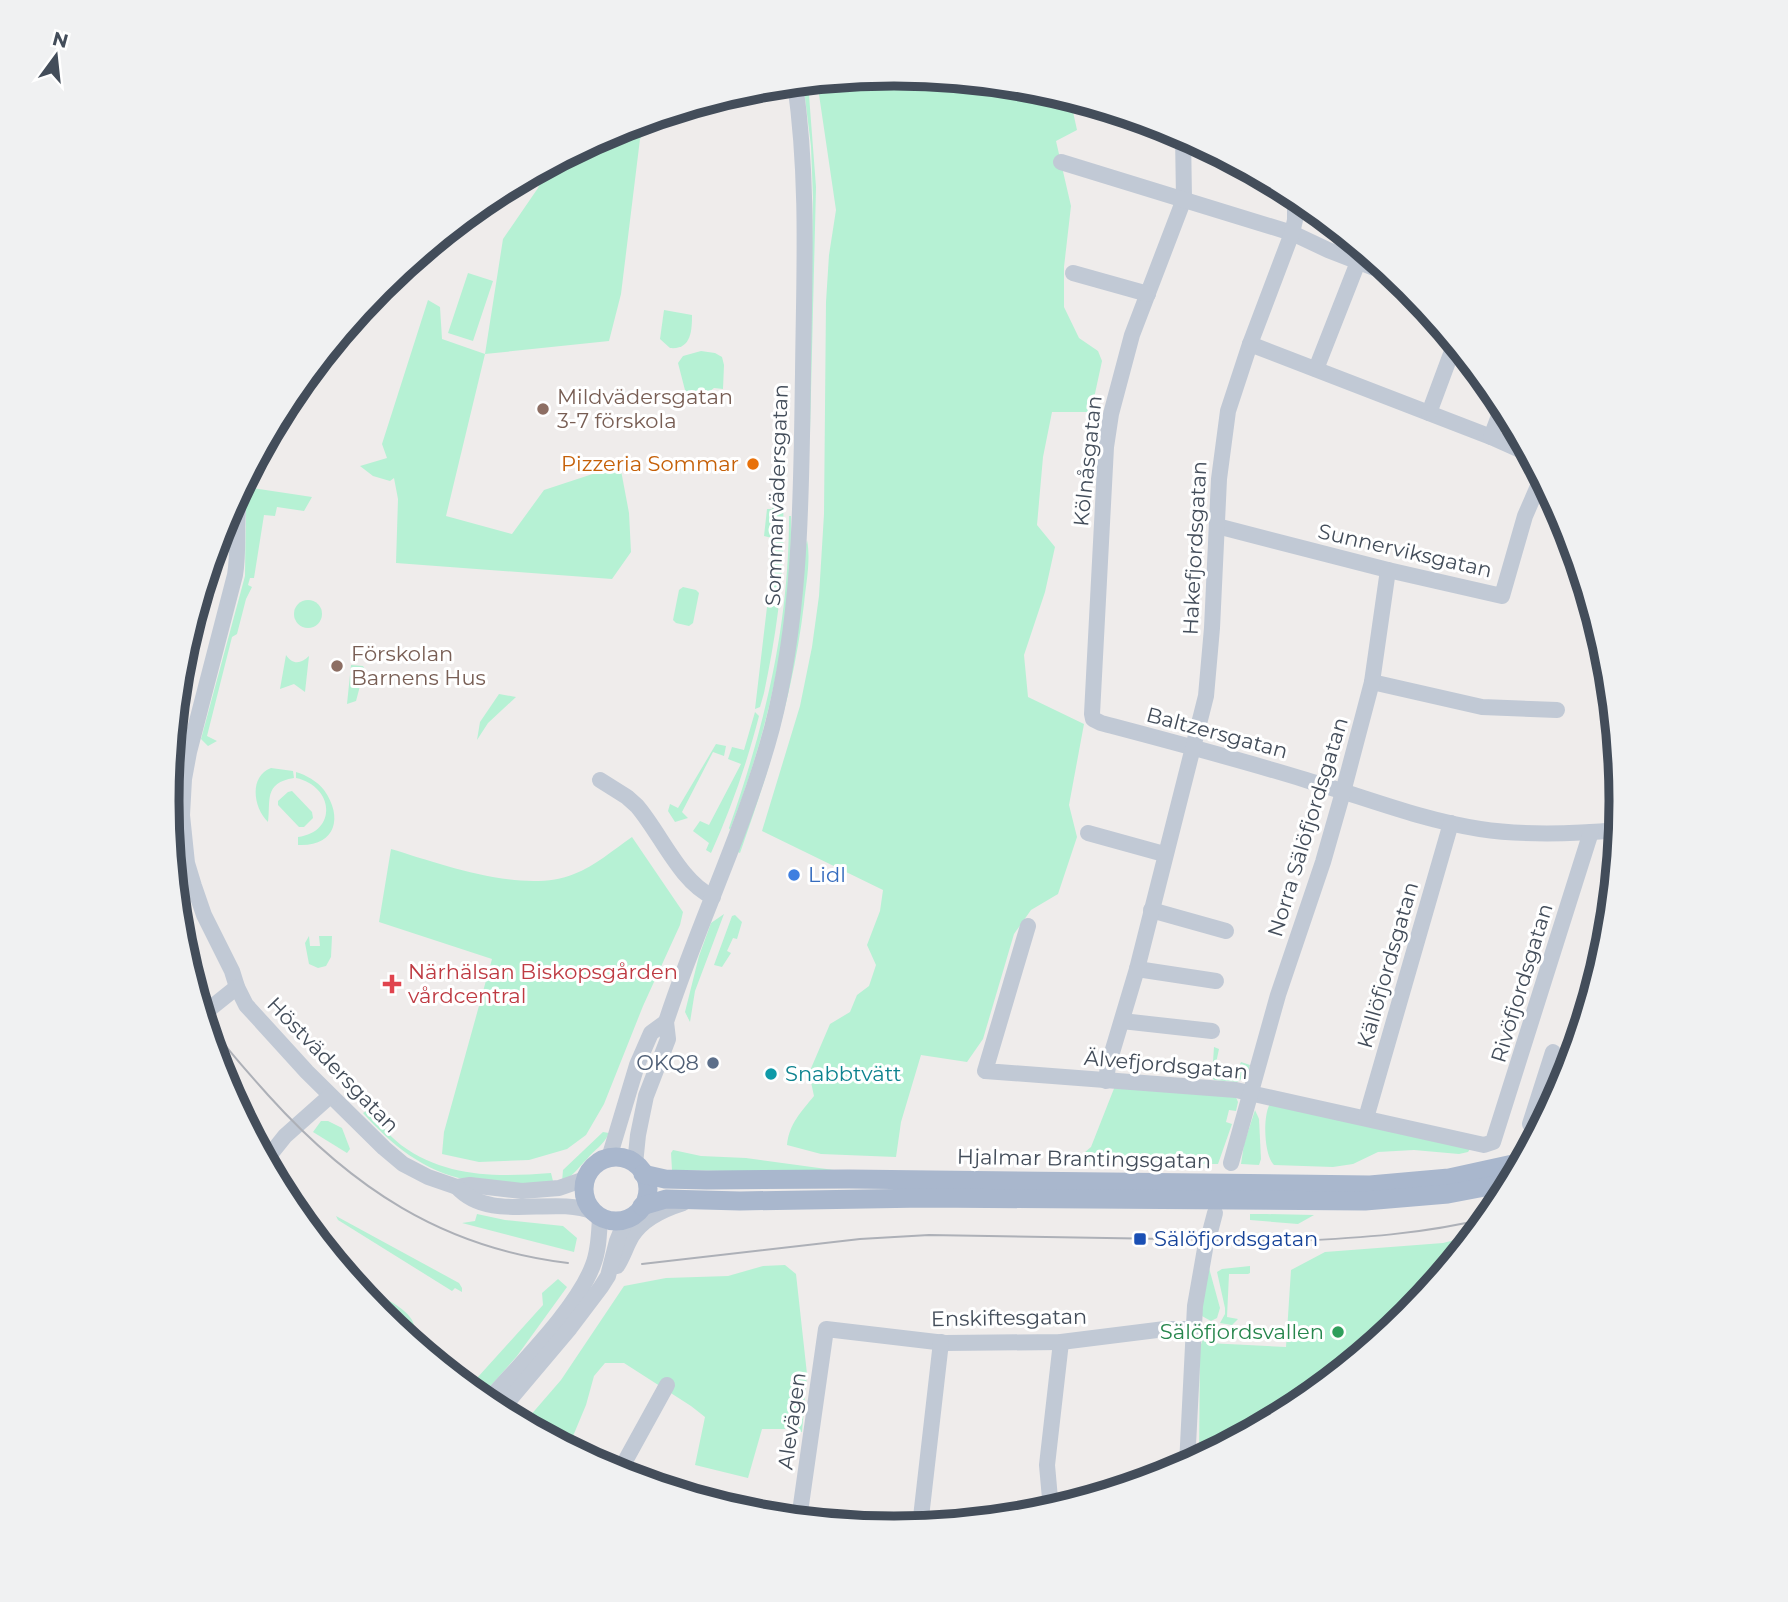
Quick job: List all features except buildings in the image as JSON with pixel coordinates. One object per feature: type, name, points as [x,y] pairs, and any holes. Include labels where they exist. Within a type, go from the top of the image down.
[{"type":"main road","name":"Hjalmar Brantingsgatan","points":[[609,1158],[625,1159],[639,1169],[665,1179],[1357,1185],[1449,1178],[1509,1165]]},
{"type":"main road","points":[[609,1158],[594,1166],[585,1180],[585,1200],[597,1215],[613,1221],[626,1219]]},
{"type":"main road","points":[[639,1169],[647,1188],[642,1206]]},
{"type":"main road","name":"Hjalmar Brantingsgatan","points":[[626,1219],[642,1206],[666,1199],[1365,1201],[1440,1195],[1497,1185]]},
{"type":"street","name":"Sommarvädersgatan","points":[[639,1169],[638,1135],[646,1096],[668,1039],[666,1022],[751,794],[772,728],[785,668],[796,589],[801,512],[806,191],[796,93]]},
{"type":"street","name":"Kölnåsgatan","points":[[1093,719],[1091,714],[1109,425],[1125,356],[1184,199],[1183,147]]},
{"type":"street","points":[[1061,162],[1292,233],[1370,266]]},
{"type":"street","name":"Hakefjordsgatan","points":[[1106,1080],[1206,696],[1219,479],[1228,411],[1292,233],[1295,209]]},
{"type":"street","points":[[1316,369],[1358,262]]},
{"type":"street","points":[[1073,273],[1148,294]]},
{"type":"street","points":[[1250,344],[1516,448]]},
{"type":"street","points":[[1429,413],[1451,353]]},
{"type":"street","points":[[1491,437],[1498,419]]},
{"type":"street","name":"Sunnerviksgatan","points":[[1217,526],[1502,596],[1525,516],[1537,489]]},
{"type":"street","name":"Höstvädersgatan","points":[[237,518],[235,575],[189,752],[182,806],[190,876],[204,915],[246,1005],[330,1096],[403,1164],[428,1177],[457,1187],[470,1185],[496,1189],[544,1190],[585,1180]]},
{"type":"street","name":"Norra Sälöfjordsgatan","points":[[1231,1163],[1278,995],[1321,870],[1343,792],[1372,682],[1388,570]]},
{"type":"street","points":[[1372,682],[1482,707],[1557,710]]},
{"type":"street","name":"Baltzersgatan","points":[[1093,719],[1451,823],[1501,832],[1608,831]]},
{"type":"street","points":[[600,780],[637,806],[688,877],[705,894],[713,897]]},
{"type":"street","name":"Källöfjordsgatan","points":[[1366,1118],[1451,823]]},
{"type":"street","name":"Rivöfjordsgatan","points":[[1489,1144],[1493,1142],[1513,1081],[1591,832]]},
{"type":"street","points":[[1088,833],[1164,854]]},
{"type":"street","points":[[1151,910],[1226,931]]},
{"type":"street","name":"Älvefjordsgatan","points":[[1028,926],[985,1072],[1251,1093],[1489,1144]]},
{"type":"street","points":[[1137,969],[1216,981]]},
{"type":"street","points":[[210,1009],[237,987]]},
{"type":"street","points":[[1122,1021],[1212,1031]]},
{"type":"street","name":"Sommarvädersgatan","points":[[609,1158],[645,1045],[651,1033],[666,1022]]},
{"type":"street","points":[[1530,1124],[1553,1052]]},
{"type":"street","points":[[1513,1081],[1541,1090]]},
{"type":"street","points":[[272,1153],[285,1136],[330,1096]]},
{"type":"street","name":"Höstvädersgatan","points":[[457,1187],[467,1198],[497,1205],[537,1208],[571,1206],[597,1215]]},
{"type":"street","points":[[507,1402],[619,1264],[640,1226],[667,1208],[691,1200]]},
{"type":"street","points":[[1210,1232],[1215,1213]]},
{"type":"street","points":[[494,1394],[583,1286],[596,1259],[597,1215]]},
{"type":"street","points":[[608,1276],[618,1236],[626,1219]]},
{"type":"street","points":[[1188,1453],[1193,1329],[1205,1249]]},
{"type":"street","name":"Enskiftesgatan","points":[[826,1329],[941,1342],[1061,1342],[1165,1329],[1193,1329]]},
{"type":"street","name":"Alevägen","points":[[800,1510],[826,1329]]},
{"type":"street","points":[[921,1515],[941,1342]]},
{"type":"street","points":[[1051,1499],[1047,1465],[1061,1342]]},
{"type":"street","points":[[624,1463],[667,1385]]},
{"type":"green space","points":[[847,87],[941,87],[1034,99],[1072,108],[1077,130],[1056,141],[1071,206],[1064,267],[1064,307],[1079,338],[1098,351],[1102,361],[1091,412],[1052,412],[1043,457],[1037,525],[1055,547],[1045,592],[1024,655],[1028,697],[1084,724],[1069,805],[1077,837],[1058,894],[1031,910],[1014,934],[983,1039],[967,1062],[921,1055],[901,1122],[896,1157],[821,1154],[787,1145],[793,1124],[814,1096],[809,1073],[830,1024],[850,1012],[857,995],[869,986],[876,965],[867,945],[880,911],[883,890],[762,831],[800,706],[819,596],[824,514],[826,302],[836,210],[818,90]]},
{"type":"green space","points":[[809,91],[816,187],[810,433],[808,422],[813,198],[811,146],[804,92]]},
{"type":"green space","points":[[646,130],[640,139],[621,294],[609,341],[485,354],[503,239],[538,188],[541,179],[620,140]]},
{"type":"green space","points":[[468,273],[493,281],[473,341],[448,333]]},
{"type":"green space","points":[[428,300],[440,307],[442,339],[485,354],[446,516],[512,534],[544,490],[620,465],[629,513],[631,552],[612,579],[396,563],[398,499],[394,478],[390,481],[373,476],[360,466],[387,458],[382,444]]},
{"type":"green space","points":[[664,310],[692,315],[691,333],[682,346],[670,348],[660,339]]},
{"type":"green space","points":[[701,351],[722,357],[723,389],[714,388],[701,396],[686,394],[678,363],[683,356]]},
{"type":"green space","points":[[253,488],[312,497],[304,511],[277,507],[275,516],[264,515],[254,578],[250,578],[248,585],[252,587],[237,634],[232,637],[207,736],[217,741],[208,746],[201,739],[245,576],[246,505]]},
{"type":"green space","points":[[773,501],[783,504],[780,599],[764,693],[760,707],[755,709],[772,566],[769,565],[772,538],[764,536],[767,509],[772,509]]},
{"type":"green space","points":[[789,516],[791,556],[788,596],[776,676],[756,754],[730,830],[764,713],[780,636]]},
{"type":"green space","points":[[807,540],[808,572],[794,668],[761,792],[740,853],[738,852]]},
{"type":"green space","points":[[683,587],[699,593],[693,623],[689,626],[673,620],[679,590]]},
{"type":"green space","points":[[308,600],[318,604],[322,614],[318,624],[308,628],[298,624],[294,614],[298,604]]},
{"type":"green space","points":[[286,655],[292,661],[298,662],[309,656],[305,692],[294,684],[280,689]]},
{"type":"green space","points":[[351,665],[363,666],[368,675],[360,686],[356,701],[347,704]]},
{"type":"green space","points":[[499,694],[516,697],[488,723],[477,740],[480,722]]},
{"type":"green space","points":[[755,712],[759,716],[749,751],[732,803],[711,853],[706,850],[709,843],[693,831],[700,821],[709,825],[741,764],[728,759],[732,747],[744,750]]},
{"type":"green space","points":[[716,744],[726,746],[724,756],[713,752],[682,812],[688,818],[675,822],[668,811],[670,804],[678,808]]},
{"type":"green space","points":[[271,768],[293,771],[294,778],[277,784],[270,794],[268,822],[259,809],[256,785],[264,772]]},
{"type":"green space","points":[[296,772],[311,779],[324,790],[334,811],[332,829],[328,836],[311,844],[298,845],[298,837],[320,827],[325,818],[324,799],[309,783],[296,778]]},
{"type":"green space","points":[[292,791],[312,812],[313,818],[304,827],[299,827],[278,805],[278,801]]},
{"type":"green space","points":[[632,837],[683,912],[680,925],[643,1006],[604,1104],[586,1135],[567,1149],[529,1160],[479,1162],[442,1154],[444,1132],[492,959],[379,922],[391,849],[482,875],[531,881],[554,880],[582,871]]},
{"type":"green space","points":[[724,914],[695,991],[690,1022],[685,1012],[699,956],[711,923]]},
{"type":"green space","points":[[735,915],[742,922],[737,939],[733,938],[727,951],[731,953],[722,967],[714,965],[732,916]]},
{"type":"green space","points":[[309,936],[310,946],[320,946],[319,936],[332,936],[331,957],[326,966],[318,968],[309,964],[305,943]]},
{"type":"green space","points":[[1214,1047],[1219,1049],[1216,1063],[1237,1071],[1241,1062],[1250,1065],[1247,1075],[1237,1082],[1214,1080]]},
{"type":"green space","points":[[1115,1086],[1235,1095],[1238,1102],[1236,1111],[1229,1110],[1226,1122],[1232,1124],[1218,1164],[1166,1164],[1152,1160],[1126,1159],[1071,1164],[1091,1147]]},
{"type":"green space","points":[[1271,1102],[1472,1146],[1468,1152],[1459,1154],[1414,1150],[1378,1152],[1353,1164],[1333,1167],[1274,1165],[1268,1153],[1265,1135],[1266,1116]]},
{"type":"green space","points":[[1255,1110],[1259,1119],[1261,1159],[1259,1165],[1241,1164],[1244,1144]]},
{"type":"green space","points":[[366,1111],[401,1145],[436,1164],[492,1175],[551,1173],[554,1185],[477,1182],[451,1176],[422,1163],[397,1146],[363,1113]]},
{"type":"green space","points":[[321,1121],[328,1121],[342,1128],[350,1149],[347,1153],[313,1132]]},
{"type":"green space","points":[[603,1132],[609,1133],[604,1141],[562,1182],[563,1170]]},
{"type":"green space","points":[[673,1150],[701,1156],[746,1158],[856,1173],[672,1170]]},
{"type":"green space","points":[[477,1214],[563,1226],[577,1238],[574,1252],[462,1223],[475,1221]]},
{"type":"green space","points":[[1250,1214],[1314,1215],[1298,1224],[1250,1220]]},
{"type":"green space","points":[[336,1216],[459,1283],[462,1292],[455,1288],[452,1291],[338,1220]]},
{"type":"green space","name":"Sälöfjordsvallen","points":[[1459,1239],[1432,1273],[1366,1339],[1291,1396],[1199,1447],[1200,1347],[1207,1335],[1208,1343],[1286,1347],[1291,1270],[1325,1252],[1443,1243]]},
{"type":"green space","points":[[785,1265],[796,1274],[807,1374],[802,1432],[762,1429],[748,1478],[695,1465],[705,1417],[624,1363],[605,1363],[594,1376],[586,1405],[572,1439],[530,1416],[561,1380],[624,1286],[666,1278],[728,1276],[763,1266]]},
{"type":"green space","points":[[1250,1266],[1248,1274],[1229,1274],[1227,1317],[1238,1319],[1232,1325],[1220,1323],[1225,1308],[1217,1272]]},
{"type":"green space","points":[[1209,1268],[1220,1308],[1217,1318],[1211,1321],[1200,1315]]},
{"type":"green space","points":[[558,1279],[567,1287],[517,1356],[488,1389],[475,1380],[543,1305],[542,1293]]},
{"type":"green space","points":[[382,1296],[408,1314],[415,1332],[388,1307],[380,1298]]},
{"type":"tram line","points":[[219,1038],[300,1128],[366,1185],[440,1228],[522,1255],[568,1263]]},
{"type":"tram line","points":[[642,1264],[860,1239],[929,1235],[1293,1241],[1416,1232],[1472,1221]]},
{"type":"place","name":"Mildvädersgatan 3-7 förskola","points":[[543,409]]},
{"type":"place","name":"Pizzeria Sommar","points":[[753,464]]},
{"type":"place","name":"Förskolan Barnens Hus","points":[[337,666]]},
{"type":"place","name":"Lidl","points":[[794,875]]},
{"type":"place","name":"Närhälsan Biskopsgården vårdcentral","points":[[392,984]]},
{"type":"place","name":"OKQ8","points":[[713,1063]]},
{"type":"place","name":"Snabbtvätt","points":[[771,1074]]},
{"type":"place","name":"Sälöfjordsgatan","points":[[1140,1239]]},
{"type":"place","name":"Sälöfjordsvallen","points":[[1338,1332]]}]
